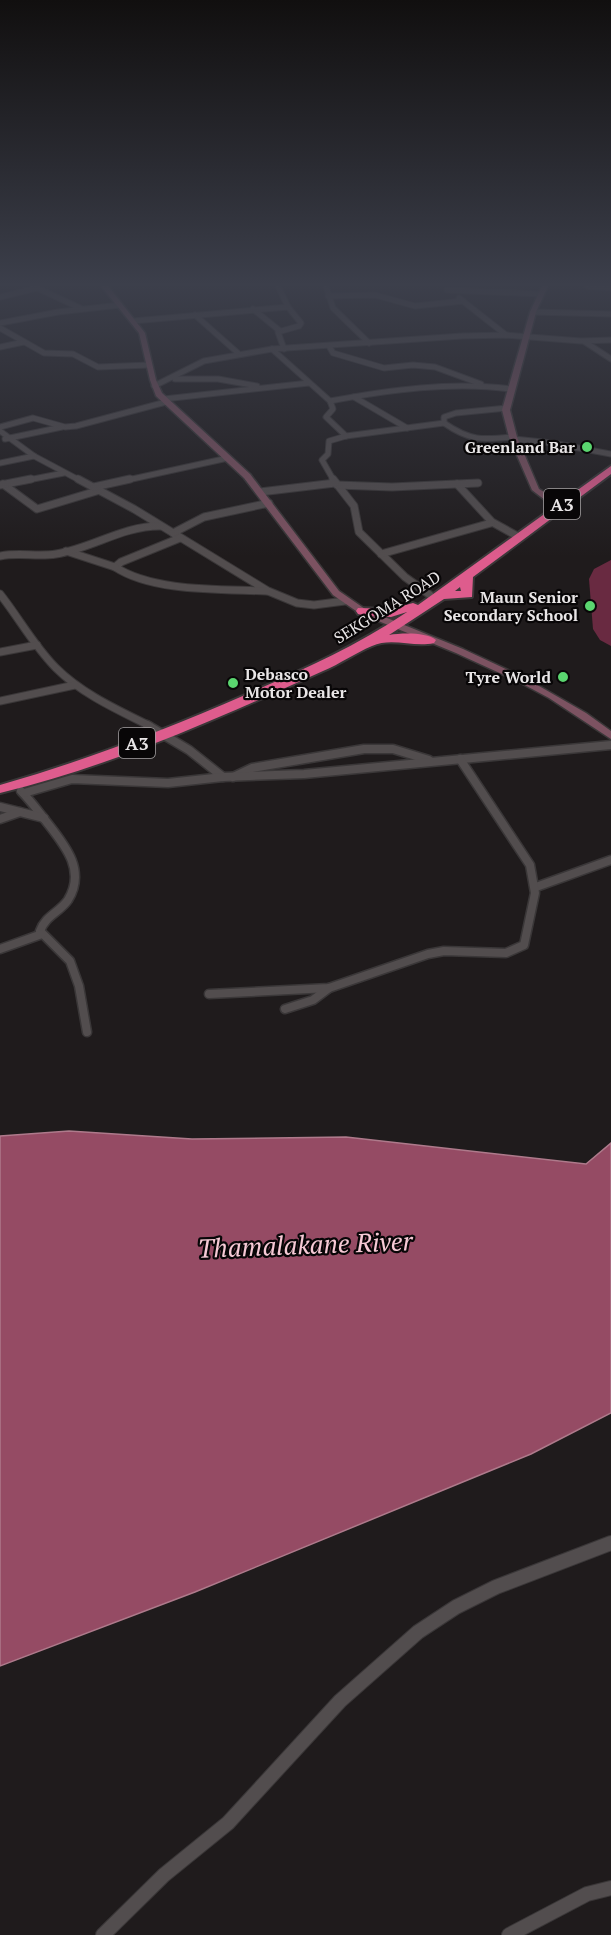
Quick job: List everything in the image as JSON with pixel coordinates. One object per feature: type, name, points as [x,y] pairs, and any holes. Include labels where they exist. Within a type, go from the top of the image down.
[{"type":"highway","name":"SEKGOMA ROAD","points":[[12,789],[165,733],[297,679],[392,624],[468,576],[610,471]]},
{"type":"highway","name":"SEKGOMA ROAD","points":[[436,595],[489,554],[517,538]]},
{"type":"highway","points":[[362,611],[391,613],[416,608],[415,626],[430,640]]},
{"type":"highway","points":[[362,611],[368,618],[370,628],[362,642]]},
{"type":"highway","points":[[362,642],[399,638],[430,640]]},
{"type":"street","points":[[152,376],[154,386],[165,401],[228,458],[261,492],[336,593],[345,601],[362,611],[530,682],[566,703],[611,736]]},
{"type":"street","points":[[154,386],[175,376]]},
{"type":"street","points":[[301,376],[330,401],[333,410],[326,417],[346,436]]},
{"type":"street","points":[[460,376],[483,384],[511,389]]},
{"type":"street","points":[[515,376],[507,408],[508,423],[513,438],[536,490],[548,498],[565,503]]},
{"type":"street","points":[[170,379],[218,379],[265,388]]},
{"type":"street","points":[[4,439],[86,424],[165,401],[309,383]]},
{"type":"street","points":[[330,401],[483,384]]},
{"type":"street","points":[[354,397],[407,428]]},
{"type":"street","points":[[444,423],[444,417],[456,412],[507,408]]},
{"type":"street","points":[[65,427],[33,418],[0,429],[4,439],[64,473],[97,488],[268,591],[297,603],[314,605],[345,601]]},
{"type":"street","points":[[436,595],[405,577],[359,532],[354,506],[336,484],[322,458],[328,454],[330,440],[444,423],[460,436],[470,440],[513,438],[611,454]]},
{"type":"street","points":[[0,463],[34,456]]},
{"type":"street","points":[[2,484],[37,509],[97,488],[228,458]]},
{"type":"street","points":[[2,484],[64,473]]},
{"type":"street","points":[[261,492],[336,484],[392,486],[478,483]]},
{"type":"street","points":[[457,484],[491,523],[517,538]]},
{"type":"street","points":[[172,533],[204,517],[268,503]]},
{"type":"street","points":[[381,554],[491,523]]},
{"type":"street","points":[[0,556],[20,551],[43,555],[66,551],[118,531],[162,526]]},
{"type":"street","points":[[115,567],[121,562],[180,538]]},
{"type":"street","points":[[66,551],[143,579],[268,591]]},
{"type":"street","points":[[0,594],[28,628],[37,645],[57,670],[75,685],[165,733],[228,777]]},
{"type":"street","points":[[0,652],[37,645]]},
{"type":"street","points":[[0,701],[75,685]]},
{"type":"street","points":[[12,789],[72,779],[147,784],[228,777],[304,774],[611,745]]},
{"type":"street","points":[[228,777],[252,768],[372,748],[393,749],[434,761]]},
{"type":"street","points":[[209,994],[329,988],[428,954],[444,951],[486,954],[515,950],[524,945],[537,887],[530,865],[460,759]]},
{"type":"street","points":[[12,789],[45,818],[73,860],[77,874],[74,888],[67,901],[40,927],[42,934],[69,960],[79,986],[87,1032]]},
{"type":"street","points":[[0,807],[45,818]]},
{"type":"street","points":[[0,819],[21,812]]},
{"type":"street","points":[[537,887],[611,860]]},
{"type":"street","points":[[0,950],[42,934]]},
{"type":"street","points":[[285,1009],[313,1000],[329,988]]},
{"type":"street","points":[[103,1935],[164,1875],[228,1823],[340,1701],[418,1632],[456,1607],[496,1587],[611,1543]]},
{"type":"street","points":[[509,1935],[587,1894],[611,1888]]},
{"type":"shaded area","points":[[611,560],[611,646],[600,640],[593,629],[589,579],[594,569]]},
{"type":"water","name":"Thamalakane River","points":[[69,1131],[192,1139],[346,1137],[586,1164],[611,1143],[611,1413],[531,1454],[195,1592],[0,1666],[0,1136]]},
{"type":"place","name":"Greenland Bar","points":[[587,447]]},
{"type":"place","name":"Maun Senior Secondary School","points":[[590,606]]},
{"type":"place","name":"Tyre World","points":[[563,677]]},
{"type":"place","name":"Debasco Motor Dealer","points":[[233,683]]}]
